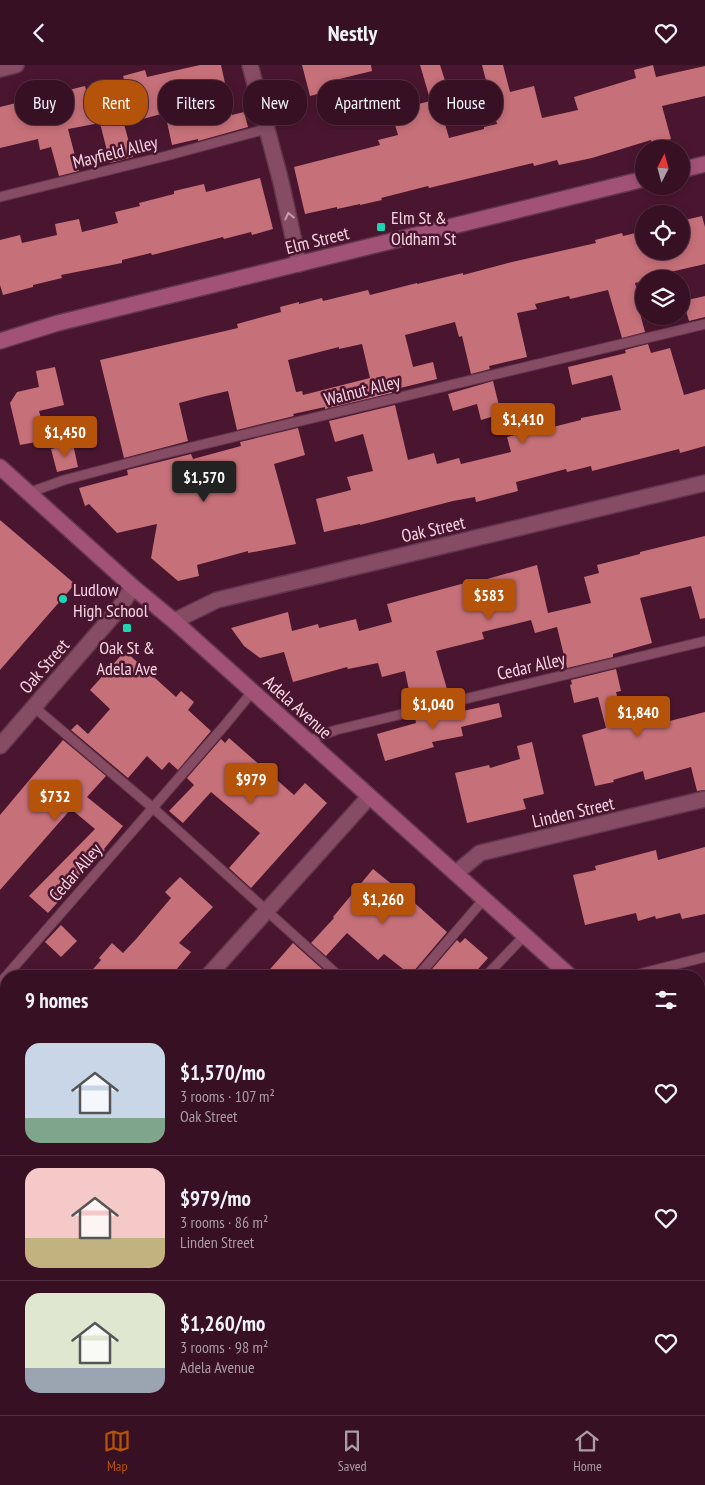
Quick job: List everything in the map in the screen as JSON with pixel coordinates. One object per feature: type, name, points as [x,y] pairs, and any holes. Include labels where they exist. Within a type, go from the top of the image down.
[{"type":"street","points":[[0,69],[16,65]]},
{"type":"street","points":[[250,65],[281,182],[299,264]]},
{"type":"street","points":[[690,168],[705,165]]},
{"type":"street","name":"Elm Street","points":[[0,341],[58,323],[635,181]]},
{"type":"street","name":"Adela Avenue","points":[[0,467],[563,970]]},
{"type":"street","name":"Oak Street","points":[[174,621],[217,600],[705,483]]},
{"type":"street","name":"Oak Street","points":[[0,746],[117,611],[133,587]]},
{"type":"street","points":[[213,970],[369,797]]},
{"type":"street","name":"Linden Street","points":[[456,873],[480,853],[705,799]]},
{"type":"lane","name":"Mayfield Alley","points":[[0,197],[166,157],[266,129]]},
{"type":"lane","name":"Walnut Alley","points":[[28,493],[64,480],[163,454],[705,324]]},
{"type":"lane","name":"Cedar Alley","points":[[307,741],[336,730],[705,641]]},
{"type":"lane","name":"Cedar Alley","points":[[11,970],[252,691]]},
{"type":"lane","points":[[34,707],[153,808],[332,970]]},
{"type":"lane","points":[[423,970],[484,899]]},
{"type":"lane","points":[[492,970],[525,935]]},
{"type":"lane","points":[[655,970],[705,957]]},
{"type":"building","points":[[200,65],[221,65],[224,80],[158,80],[158,115],[148,118],[148,80],[124,80],[123,76],[145,70],[147,77]]},
{"type":"building","points":[[302,65],[371,65],[372,71],[335,80],[317,80],[317,94],[310,96]]},
{"type":"building","points":[[420,65],[440,65],[445,80],[429,80],[429,96]]},
{"type":"building","points":[[482,65],[503,65],[510,92],[534,86],[542,118],[578,110],[574,97],[636,78],[634,70],[653,65],[656,77],[705,66],[705,96],[662,106],[671,139],[635,140],[635,145],[592,158],[559,165],[557,160],[534,166],[533,163],[429,188],[428,186],[360,205],[337,209],[337,207],[305,214],[294,167],[380,145],[378,140],[398,135],[395,125],[419,125],[419,104],[429,101],[429,125],[445,125],[449,138],[484,129],[484,127],[503,125],[503,80],[486,80]]},
{"type":"building","points":[[84,86],[84,125],[89,125],[68,129],[79,171],[59,176],[51,147],[40,150],[38,139],[0,148],[0,107],[15,103],[15,125],[74,125],[74,89]]},
{"type":"building","points":[[243,112],[243,125],[247,125],[248,127],[198,141],[198,139],[172,145],[168,125],[233,125],[233,115]]},
{"type":"building","points":[[100,125],[124,125],[133,157],[110,163]]},
{"type":"building","points":[[260,178],[273,229],[252,235],[251,232],[224,239],[223,237],[152,255],[151,253],[122,260],[122,263],[61,275],[62,278],[3,295],[0,285],[0,240],[20,235],[22,243],[57,235],[55,224],[79,219],[82,232],[118,223],[115,212],[140,206],[139,203],[174,194],[174,191],[204,184],[206,192]]},
{"type":"building","points":[[702,216],[705,227],[705,264],[679,270],[635,270],[635,325],[643,325],[645,332],[622,338],[608,290],[570,299],[569,296],[535,304],[537,309],[517,313],[527,357],[489,366],[490,369],[471,374],[462,336],[459,337],[455,322],[405,335],[413,367],[433,362],[437,379],[392,390],[392,393],[325,409],[325,407],[293,414],[294,416],[237,430],[228,391],[206,396],[179,403],[188,441],[124,458],[100,360],[238,328],[237,324],[281,312],[280,307],[299,302],[299,304],[322,298],[323,301],[368,290],[370,295],[596,243],[595,240],[622,233],[623,236],[635,233],[635,260],[690,260],[690,219]],"holes":[[[362,344],[370,378],[303,395],[302,391],[296,392],[288,360],[339,347],[339,349]]]},
{"type":"building","points":[[705,296],[705,317],[690,321],[690,299]]},
{"type":"building","points":[[648,344],[651,353],[670,348],[684,395],[705,389],[705,446],[680,453],[679,449],[592,471],[591,466],[567,472],[566,469],[516,482],[518,491],[476,502],[475,497],[453,501],[360,525],[324,532],[316,499],[351,490],[347,477],[373,471],[363,434],[335,442],[329,421],[395,405],[408,460],[434,453],[437,464],[459,458],[461,464],[511,452],[507,437],[621,410],[612,375],[572,385],[568,367],[626,353],[625,350]]},
{"type":"building","points":[[55,367],[64,405],[39,411],[47,440],[20,445],[10,403],[17,392],[39,387],[36,371]]},
{"type":"building","points":[[493,381],[501,414],[481,420],[477,404],[453,411],[448,394]]},
{"type":"building","points":[[298,428],[305,455],[274,464],[296,544],[248,553],[248,551],[197,565],[199,576],[178,581],[151,558],[157,524],[117,533],[89,504],[85,506],[79,488],[128,475],[127,470],[191,454],[193,459],[241,446],[240,442]]},
{"type":"building","points":[[73,444],[78,467],[57,472],[51,449]]},
{"type":"building","name":"Ludlow High School","points":[[0,520],[75,584],[0,670]]},
{"type":"building","points":[[705,536],[705,618],[700,619],[691,586],[640,598],[652,643],[613,654],[613,657],[567,668],[557,627],[535,633],[531,620],[482,632],[484,639],[436,651],[449,696],[412,705],[405,671],[382,677],[378,663],[348,669],[347,667],[293,682],[284,652],[260,658],[244,646],[231,628],[288,612],[292,631],[318,624],[319,628],[356,619],[359,631],[392,622],[387,604],[537,565],[548,613],[591,603],[584,577],[599,573],[597,565]]},
{"type":"building","points":[[125,651],[176,697],[181,691],[194,702],[188,710],[211,731],[178,770],[169,762],[162,770],[147,756],[128,778],[71,730],[77,724],[88,734],[110,709],[90,690]]},
{"type":"building","points":[[616,669],[621,691],[616,692],[625,726],[649,720],[650,726],[705,712],[705,790],[697,791],[691,767],[645,780],[643,771],[613,780],[614,782],[595,786],[582,735],[606,728],[598,697],[574,703],[570,685],[572,684],[571,680]]},
{"type":"building","points":[[499,703],[502,717],[461,727],[463,736],[432,742],[434,747],[385,761],[377,734],[416,723],[415,717],[453,708],[454,713]]},
{"type":"building","points":[[229,738],[294,795],[305,783],[327,803],[251,888],[229,868],[260,833],[211,792],[183,823],[169,811],[194,785],[187,778],[221,739],[225,743]]},
{"type":"building","points":[[63,740],[106,776],[87,797],[123,826],[105,850],[77,877],[79,879],[48,913],[29,896],[95,829],[71,809],[0,890],[0,815]]},
{"type":"building","points":[[532,742],[544,794],[523,799],[526,809],[467,823],[455,773],[489,765],[490,768],[520,759],[517,746]]},
{"type":"building","points":[[705,847],[705,914],[682,919],[680,913],[656,919],[655,916],[638,921],[636,913],[585,925],[573,875],[596,870],[595,866],[656,850],[658,860]]},
{"type":"building","points":[[373,869],[447,932],[415,970],[404,970],[384,954],[378,960],[347,933],[326,956],[311,943]]},
{"type":"building","points":[[180,877],[213,907],[179,943],[191,952],[176,970],[92,970],[101,960],[99,958],[112,943],[123,953],[137,938],[171,898],[165,892]]},
{"type":"building","points":[[61,925],[77,941],[61,957],[45,942]]},
{"type":"building","points":[[465,938],[488,958],[477,970],[431,970],[457,940],[460,943]]},
{"type":"building","points":[[293,943],[323,970],[269,970]]},
{"type":"place","name":"Elm St & Oldham St","points":[[381,227]]},
{"type":"place","name":"Ludlow High School","points":[[63,599]]},
{"type":"place","name":"Oak St & Adela Ave","points":[[127,628]]}]
